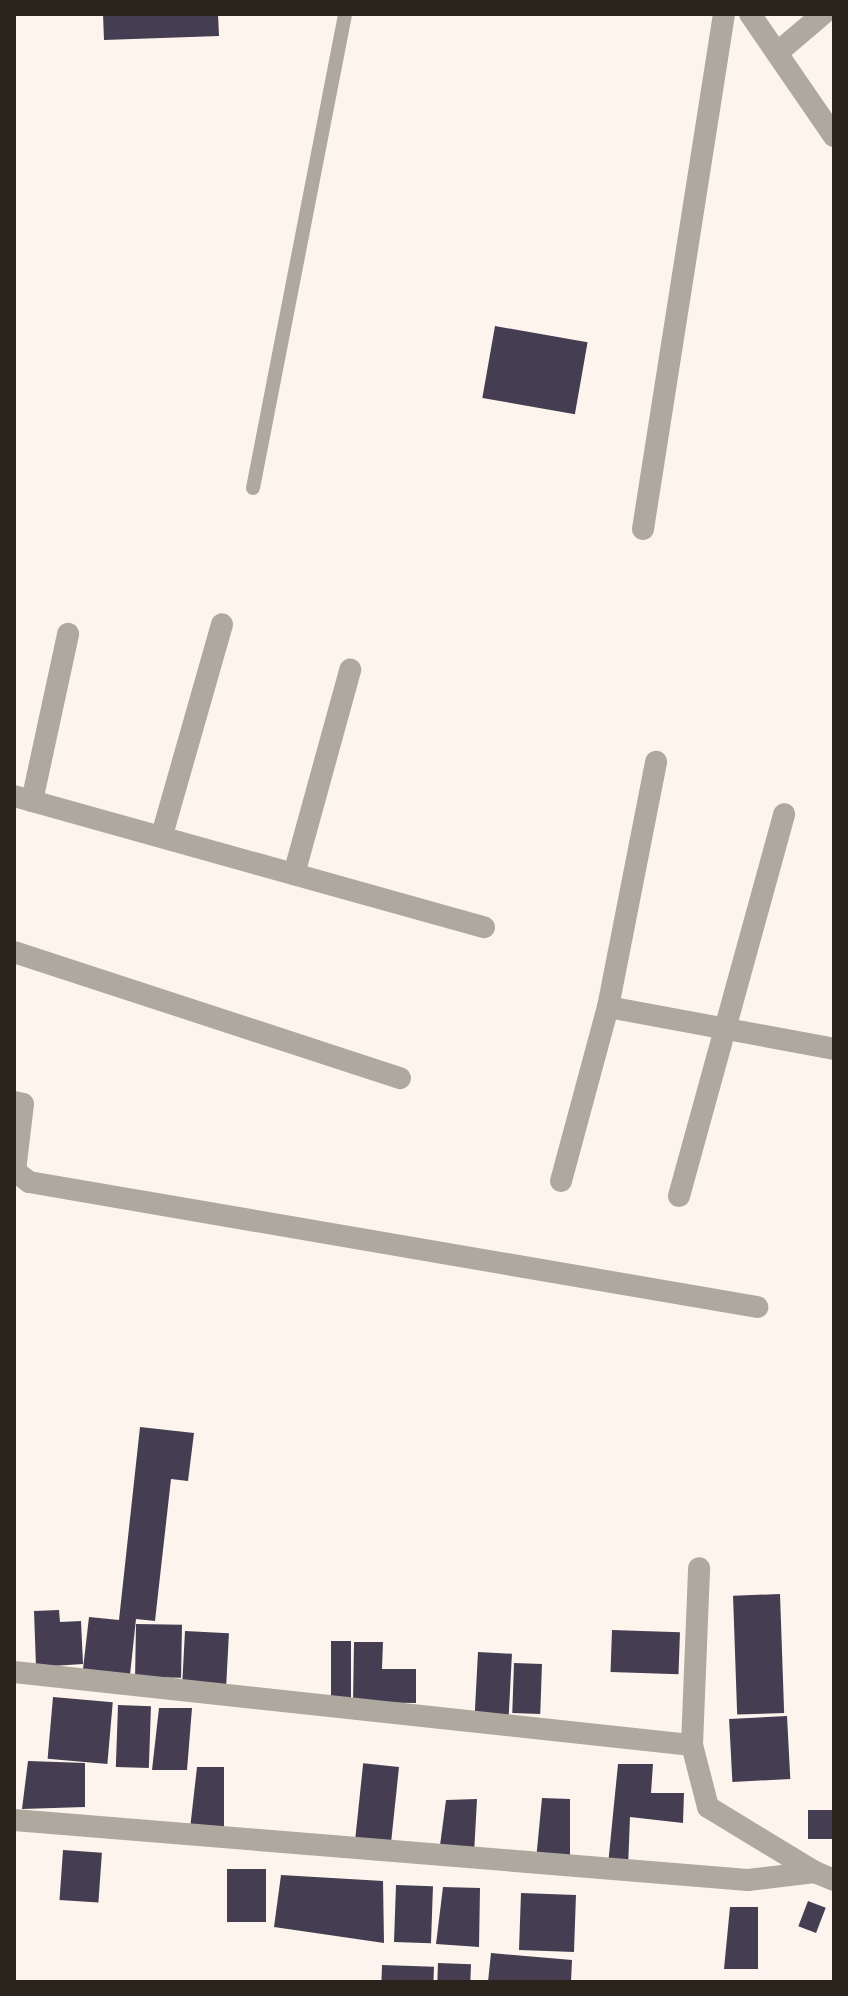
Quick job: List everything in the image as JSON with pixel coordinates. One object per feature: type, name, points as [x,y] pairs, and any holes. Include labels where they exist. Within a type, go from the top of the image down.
[{"type":"street","points":[[643,529],[724,14]]},
{"type":"street","points":[[750,14],[834,136]]},
{"type":"street","points":[[777,53],[823,14]]},
{"type":"street","points":[[162,835],[222,624]]},
{"type":"street","points":[[68,634],[23,798],[484,927]]},
{"type":"street","points":[[294,874],[350,670]]},
{"type":"street","points":[[561,1181],[608,1007],[656,762]]},
{"type":"street","points":[[679,1196],[728,1029],[784,814]]},
{"type":"street","points":[[14,952],[400,1078]]},
{"type":"street","points":[[608,1007],[834,1049]]},
{"type":"street","points":[[14,1102],[23,1104],[15,1171],[29,1182],[757,1307]]},
{"type":"street","points":[[699,1568],[692,1745],[708,1807],[824,1876]]},
{"type":"street","points":[[14,1672],[692,1745]]},
{"type":"street","points":[[14,1820],[748,1880],[824,1876]]},
{"type":"lane","points":[[253,488],[345,14]]},
{"type":"building","points":[[103,14],[218,14],[219,36],[104,40]]},
{"type":"building","points":[[495,326],[588,342],[575,414],[482,398]]},
{"type":"building","points":[[140,1427],[194,1433],[188,1481],[171,1479],[155,1621],[136,1619],[130,1675],[83,1669],[89,1617],[119,1620]]},
{"type":"building","points":[[780,1594],[784,1713],[737,1715],[733,1596]]},
{"type":"building","points":[[59,1610],[60,1622],[81,1621],[83,1664],[36,1667],[34,1611]]},
{"type":"building","points":[[136,1624],[182,1625],[181,1678],[135,1677]]},
{"type":"building","points":[[612,1630],[680,1632],[678,1674],[611,1672]]},
{"type":"building","points":[[185,1631],[229,1633],[226,1685],[182,1683]]},
{"type":"building","points":[[331,1641],[351,1641],[351,1698],[331,1698]]},
{"type":"building","points":[[354,1642],[383,1642],[382,1669],[416,1669],[416,1703],[353,1702]]},
{"type":"building","points":[[478,1652],[512,1654],[508,1720],[475,1718]]},
{"type":"building","points":[[514,1663],[542,1664],[540,1714],[512,1713]]},
{"type":"building","points":[[53,1697],[113,1702],[107,1764],[48,1759]]},
{"type":"building","points":[[118,1705],[151,1706],[149,1768],[116,1767]]},
{"type":"building","points":[[159,1708],[192,1708],[187,1770],[152,1770]]},
{"type":"building","points":[[787,1716],[790,1779],[732,1782],[729,1719]]},
{"type":"building","points":[[28,1761],[85,1763],[85,1807],[22,1809]]},
{"type":"building","points":[[363,1763],[399,1767],[391,1848],[355,1844]]},
{"type":"building","points":[[618,1764],[653,1764],[651,1793],[684,1793],[683,1823],[630,1817],[628,1868],[608,1865]]},
{"type":"building","points":[[197,1767],[224,1767],[224,1829],[190,1829]]},
{"type":"building","points":[[542,1798],[570,1799],[570,1861],[536,1860]]},
{"type":"building","points":[[477,1799],[474,1854],[439,1853],[446,1800]]},
{"type":"building","points":[[808,1810],[834,1810],[834,1839],[808,1839]]},
{"type":"building","points":[[63,1850],[102,1853],[98,1903],[60,1900]]},
{"type":"building","points":[[227,1869],[266,1869],[266,1922],[227,1922]]},
{"type":"building","points":[[281,1875],[383,1881],[384,1943],[274,1927]]},
{"type":"building","points":[[396,1885],[433,1886],[431,1943],[394,1942]]},
{"type":"building","points":[[443,1887],[480,1888],[479,1947],[436,1944]]},
{"type":"building","points":[[521,1893],[576,1895],[574,1952],[519,1950]]},
{"type":"building","points":[[808,1901],[826,1908],[816,1933],[798,1926]]},
{"type":"building","points":[[730,1907],[758,1907],[758,1969],[724,1969]]},
{"type":"building","points":[[491,1953],[572,1960],[571,1982],[488,1982]]},
{"type":"building","points":[[438,1963],[471,1964],[470,1982],[437,1982]]},
{"type":"building","points":[[382,1965],[434,1967],[433,1982],[381,1982]]}]
